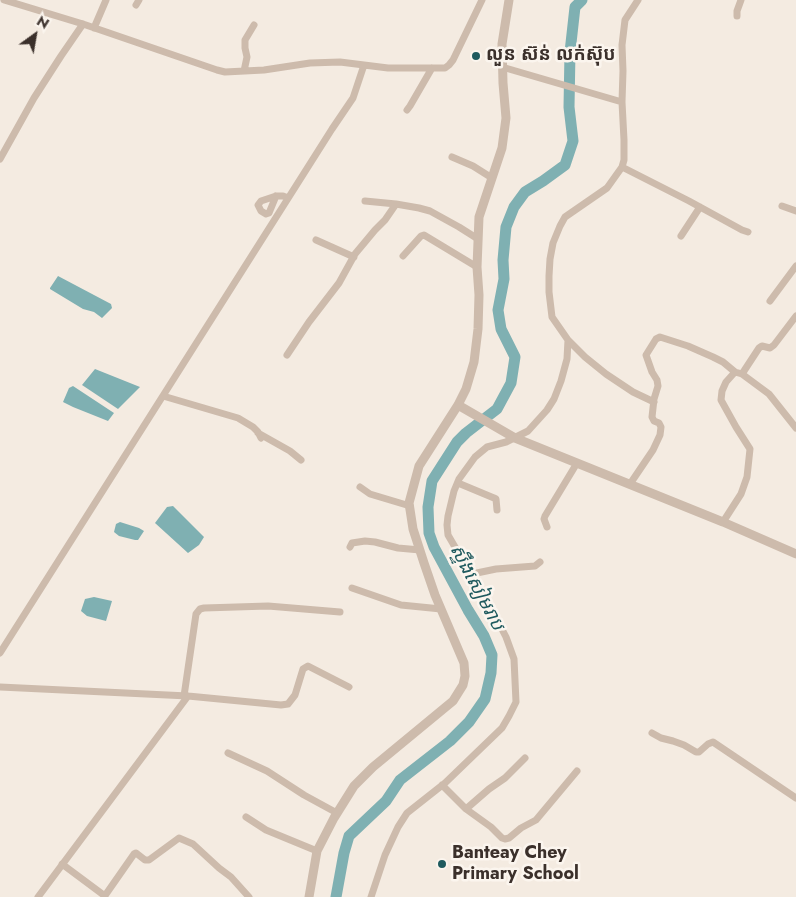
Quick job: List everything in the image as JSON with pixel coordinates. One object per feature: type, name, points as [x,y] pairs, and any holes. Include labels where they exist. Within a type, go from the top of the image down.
[{"type":"street","points":[[4,0],[83,24],[225,72],[340,62],[388,68],[445,68],[453,60],[482,0]]},
{"type":"street","points":[[94,28],[106,0]]},
{"type":"street","points":[[309,897],[317,851],[337,813],[356,784],[453,701],[461,689],[465,676],[464,663],[441,609],[413,529],[409,502],[419,466],[466,390],[474,362],[478,329],[477,267],[479,217],[502,148],[506,118],[502,44],[509,0]]},
{"type":"street","points":[[638,0],[625,20],[622,45],[624,153],[622,167],[608,188],[565,217],[553,243],[550,259],[549,292],[552,317],[568,340],[606,374],[628,389],[654,402]]},
{"type":"street","points":[[737,16],[741,0]]},
{"type":"street","points":[[0,159],[34,98],[83,24]]},
{"type":"street","points":[[244,71],[247,56],[246,40],[254,25]]},
{"type":"street","points":[[0,653],[353,98],[364,65]]},
{"type":"street","points":[[502,67],[622,102]]},
{"type":"street","points":[[407,110],[432,68]]},
{"type":"street","points":[[452,157],[473,166],[492,178]]},
{"type":"street","points":[[622,167],[748,232]]},
{"type":"street","points":[[276,196],[288,198]]},
{"type":"street","points":[[365,201],[396,204],[430,211],[478,240]]},
{"type":"street","points":[[287,355],[309,322],[339,284],[354,257],[396,204]]},
{"type":"street","points":[[782,206],[796,211]]},
{"type":"street","points":[[681,236],[700,207]]},
{"type":"street","points":[[403,256],[424,235],[477,267]]},
{"type":"street","points":[[316,240],[354,257]]},
{"type":"street","points":[[770,301],[796,266]]},
{"type":"street","points":[[742,374],[759,348],[762,346],[770,348],[774,345],[796,316]]},
{"type":"street","points":[[630,484],[653,450],[660,435],[661,427],[652,418],[658,386],[657,380],[646,355],[656,339],[660,337],[713,357],[724,362],[735,372],[742,374],[769,394],[796,428]]},
{"type":"street","points":[[371,897],[398,827],[407,813],[442,785],[502,728],[516,702],[514,659],[506,637],[472,574],[448,535],[448,516],[454,491],[475,458],[487,447],[506,442],[512,436],[528,431],[554,399],[567,359],[568,340]]},
{"type":"street","points":[[723,522],[741,494],[747,476],[750,449],[722,400],[722,391],[726,382],[735,372]]},
{"type":"street","points":[[163,396],[238,418],[253,427],[260,435],[301,460]]},
{"type":"street","points":[[458,405],[512,436],[723,522],[796,554]]},
{"type":"street","points":[[547,527],[544,519],[545,516],[577,463]]},
{"type":"street","points":[[458,483],[496,499],[497,510]]},
{"type":"street","points":[[360,487],[370,494],[410,506]]},
{"type":"street","points":[[350,546],[364,541],[398,548],[420,550]]},
{"type":"street","points":[[472,574],[496,569],[535,566],[540,562]]},
{"type":"street","points":[[352,588],[401,605],[441,609]]},
{"type":"street","points":[[38,897],[186,696],[196,614],[200,609],[268,606],[340,612]]},
{"type":"street","points":[[0,687],[186,696],[282,705],[288,704],[295,695],[303,669],[308,666],[349,687]]},
{"type":"street","points":[[652,733],[661,738],[679,743],[696,752],[699,752],[713,742],[796,798]]},
{"type":"street","points":[[228,753],[267,771],[298,792],[337,813]]},
{"type":"street","points":[[466,809],[505,778],[525,758]]},
{"type":"street","points":[[442,785],[466,809],[505,839],[536,820],[577,771]]},
{"type":"street","points":[[246,817],[266,830],[317,851]]},
{"type":"street","points":[[62,864],[104,897],[134,854],[136,853],[145,860],[150,860],[179,838],[193,844],[219,868],[231,876],[249,897]]},
{"type":"water","points":[[58,276],[111,304],[112,308],[102,318],[94,312],[83,309],[50,289]]},
{"type":"water","points":[[95,369],[140,387],[118,409],[82,385]]},
{"type":"water","points":[[73,386],[114,413],[108,421],[63,402],[69,388]]},
{"type":"water","points":[[173,506],[204,537],[199,545],[188,553],[155,523],[167,507]]},
{"type":"water","points":[[120,522],[144,531],[138,540],[119,536],[114,532],[116,524]]},
{"type":"water","points":[[94,597],[112,601],[106,621],[87,616],[81,611],[85,599]]},
{"type":"waterway","name":"ស្ទឹងសៀមរាប","points":[[336,897],[349,836],[386,801],[400,780],[450,741],[469,722],[485,699],[491,673],[492,655],[484,636],[434,547],[429,533],[428,507],[432,481],[457,442],[497,409],[511,383],[515,357],[501,329],[498,310],[504,279],[503,260],[506,227],[514,207],[525,192],[565,165],[573,141],[569,107],[570,52],[575,7],[582,0]]},
{"type":"place","name":"លួន ស៊ន់ លក់ស៊ុប","points":[[476,56]]},
{"type":"place","name":"Banteay Chey Primary School","points":[[442,864]]}]
